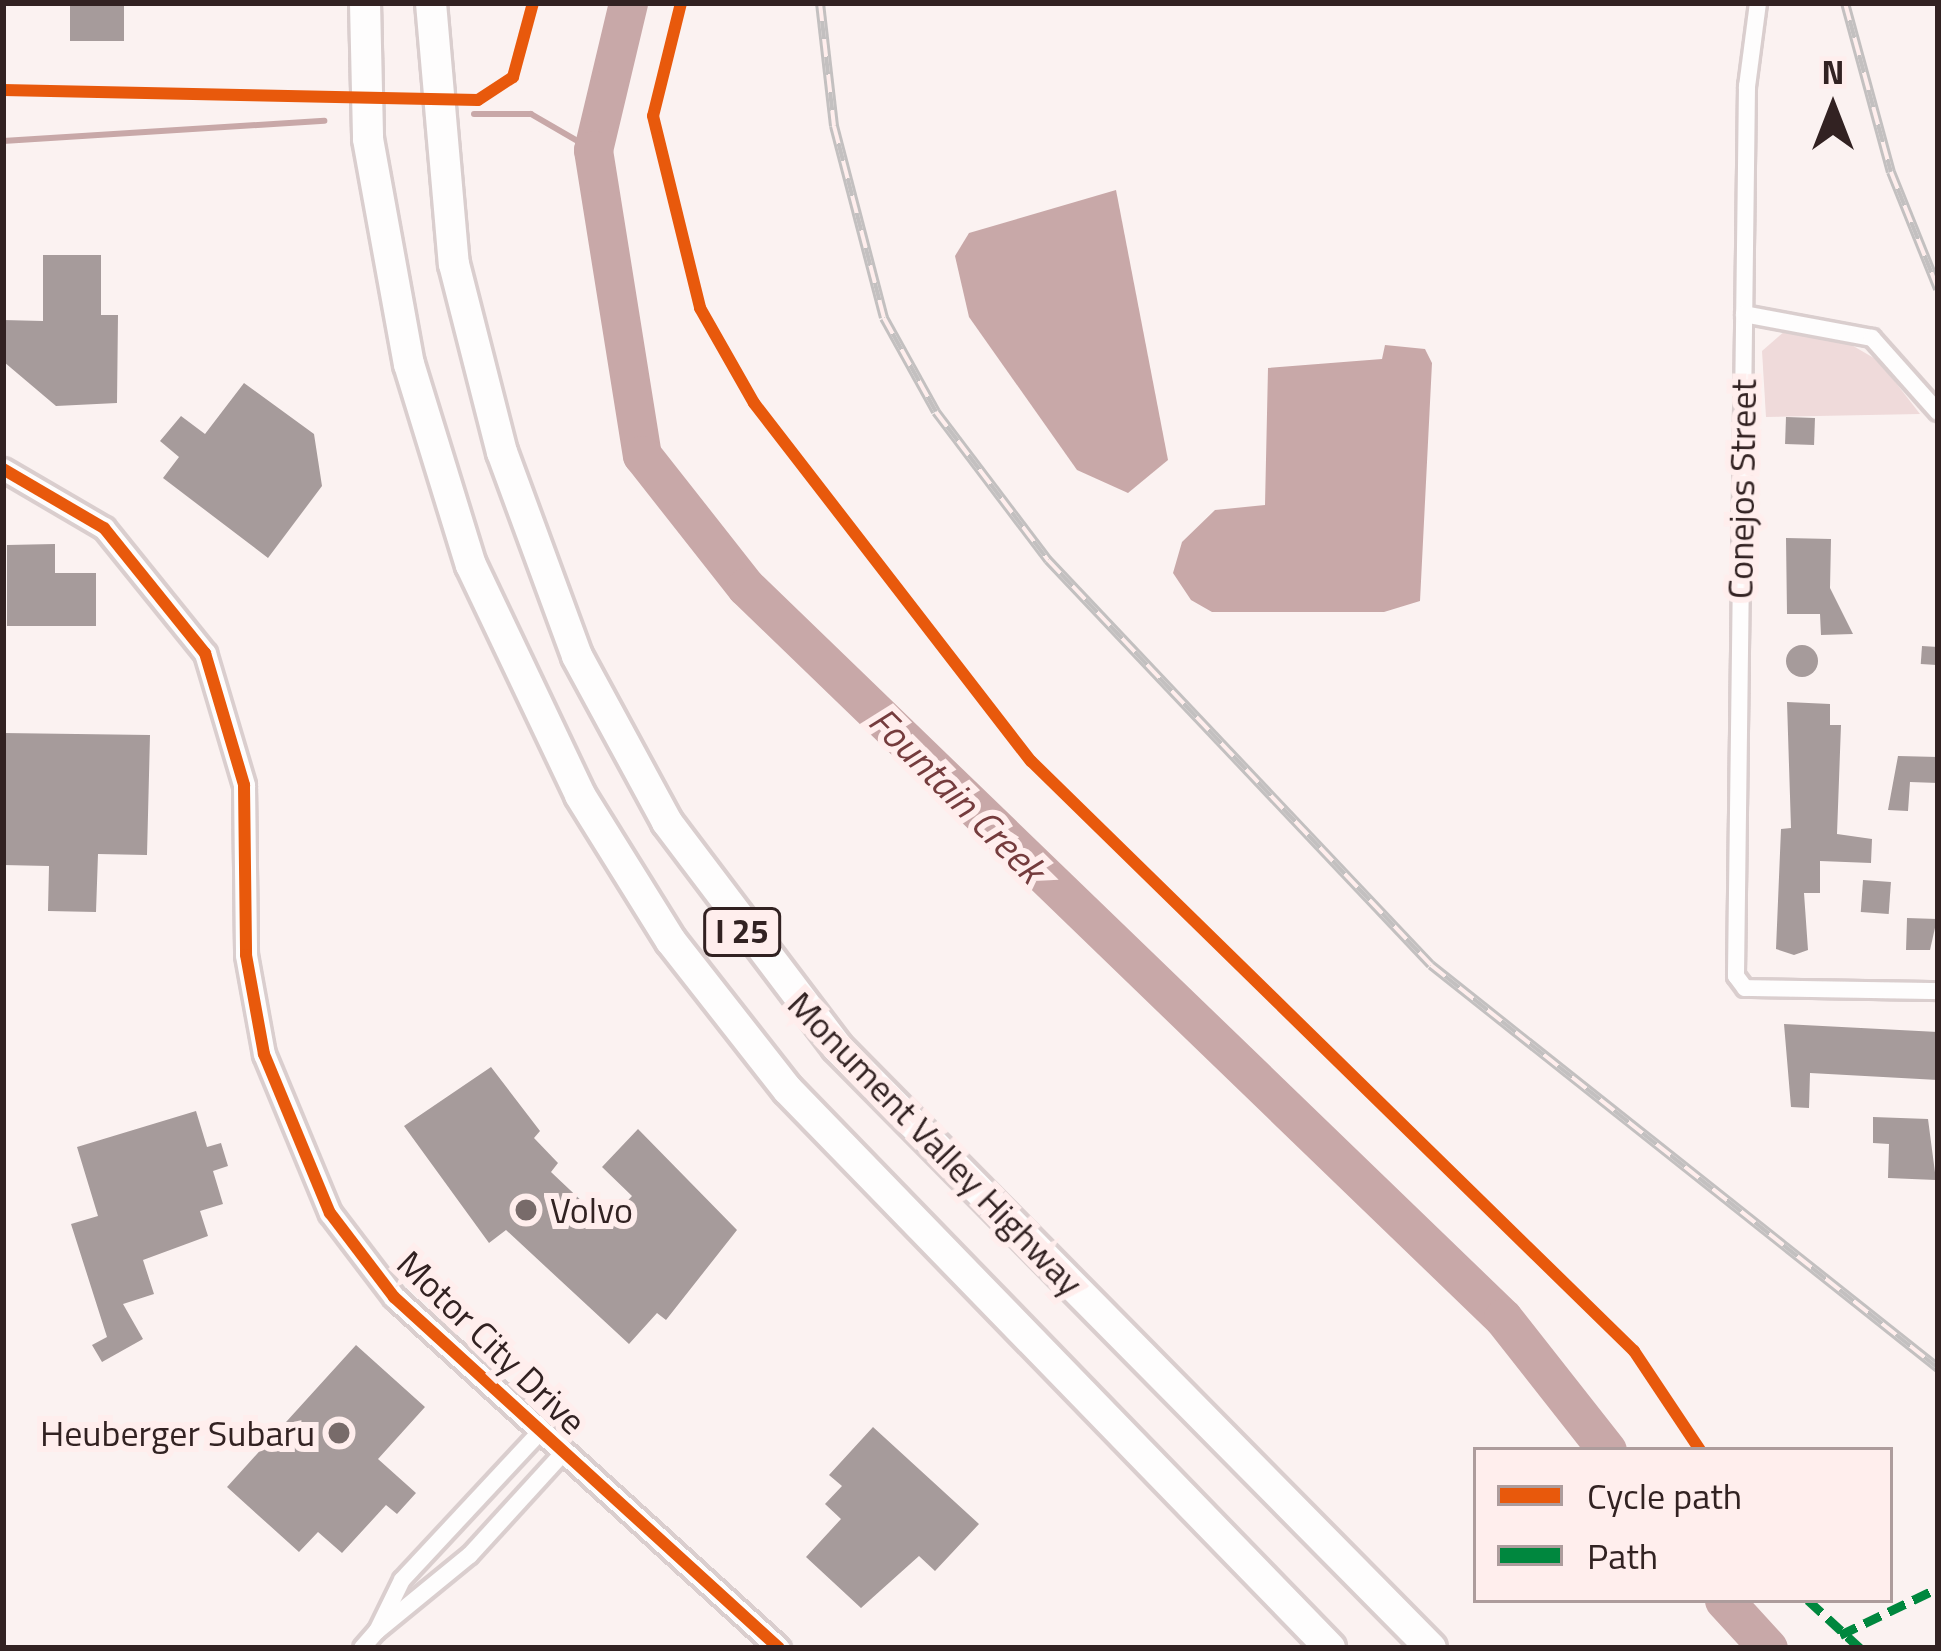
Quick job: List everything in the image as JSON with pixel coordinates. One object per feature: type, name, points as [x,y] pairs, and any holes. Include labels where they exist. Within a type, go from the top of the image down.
[{"type":"highway","name":"Monument Valley Highway","points":[[365,3],[368,140],[409,364],[496,629],[580,795],[670,941],[788,1090],[1330,1648]]},
{"type":"highway","name":"Monument Valley Highway","points":[[431,3],[454,264],[502,452],[578,656],[667,823],[837,1047],[1431,1648]]},
{"type":"street","name":"Conejos Street","points":[[1758,3],[1744,314],[1736,976],[1745,988],[1938,991]]},
{"type":"street","points":[[1744,314],[1872,338],[1938,412]]},
{"type":"street","name":"Motor City Drive","points":[[3,469],[104,528],[205,653],[244,785],[252,995],[304,1165],[394,1297],[779,1648]]},
{"type":"street","points":[[377,1631],[402,1580],[540,1432]]},
{"type":"street","points":[[362,1648],[470,1555],[563,1453]]},
{"type":"shaded area","points":[[1116,190],[1168,460],[1128,493],[1077,470],[969,317],[955,256],[969,233]]},
{"type":"shaded area","points":[[1786,330],[1843,340],[1879,361],[1920,414],[1766,417],[1762,351]]},
{"type":"shaded area","points":[[1385,345],[1425,349],[1432,363],[1420,601],[1384,612],[1212,612],[1191,600],[1173,573],[1182,542],[1215,510],[1265,505],[1268,368],[1382,359]]},
{"type":"building","points":[[70,3],[124,3],[124,41],[70,41]]},
{"type":"building","points":[[43,255],[101,255],[101,315],[118,315],[117,403],[56,406],[4,362],[3,320],[43,321]]},
{"type":"building","points":[[244,383],[314,434],[322,486],[268,558],[163,478],[179,457],[160,441],[181,416],[205,434]]},
{"type":"building","points":[[1786,417],[1815,418],[1814,445],[1785,444]]},
{"type":"building","points":[[1786,538],[1831,539],[1830,588],[1853,634],[1821,635],[1820,614],[1787,614]]},
{"type":"building","points":[[55,544],[55,573],[96,573],[96,626],[7,626],[7,545]]},
{"type":"building","points":[[1802,645],[1813,650],[1818,661],[1813,672],[1802,677],[1791,672],[1786,661],[1791,650]]},
{"type":"building","points":[[1922,646],[1938,647],[1937,665],[1921,664]]},
{"type":"building","points":[[1787,702],[1830,704],[1830,725],[1841,725],[1837,834],[1872,839],[1871,863],[1820,861],[1820,893],[1804,893],[1808,950],[1794,955],[1776,949],[1781,829],[1791,828]]},
{"type":"building","points":[[3,733],[150,735],[147,855],[98,854],[96,912],[48,911],[49,866],[3,865]]},
{"type":"building","points":[[1898,756],[1938,757],[1938,783],[1910,782],[1908,811],[1888,810]]},
{"type":"building","points":[[1863,880],[1891,882],[1889,914],[1861,912]]},
{"type":"building","points":[[1907,918],[1937,919],[1930,950],[1906,950]]},
{"type":"building","points":[[1784,1024],[1938,1032],[1938,1080],[1810,1073],[1809,1108],[1791,1107]]},
{"type":"building","name":"Volvo","points":[[491,1067],[540,1131],[534,1138],[558,1163],[551,1172],[606,1224],[632,1196],[602,1167],[638,1129],[737,1230],[666,1320],[657,1313],[629,1344],[506,1230],[489,1243],[404,1126]]},
{"type":"building","points":[[196,1111],[207,1147],[221,1143],[228,1166],[213,1171],[223,1204],[200,1211],[208,1236],[143,1260],[154,1294],[123,1304],[143,1339],[102,1362],[92,1345],[107,1337],[71,1224],[98,1216],[77,1147]]},
{"type":"building","points":[[1873,1117],[1928,1119],[1936,1180],[1888,1178],[1889,1144],[1873,1143]]},
{"type":"building","name":"Heuberger Subaru","points":[[356,1345],[425,1407],[378,1459],[416,1493],[397,1514],[386,1505],[342,1553],[318,1532],[299,1552],[227,1487]]},
{"type":"building","points":[[873,1427],[979,1524],[935,1571],[919,1556],[861,1608],[806,1557],[841,1519],[825,1504],[842,1486],[829,1475]]},
{"type":"waterway","name":"Fountain Creek","points":[[628,3],[593,150],[642,455],[746,587],[1503,1318],[1605,1447]]},
{"type":"waterway","points":[[474,114],[531,114],[593,150]]},
{"type":"waterway","points":[[3,141],[324,121]]},
{"type":"waterway","name":"Fountain Creek","points":[[1727,1603],[1768,1648]]},
{"type":"railway","points":[[820,3],[834,126],[884,318],[936,412],[1048,560],[1431,965],[1938,1368]]},
{"type":"railway","points":[[1845,3],[1891,172],[1938,289]]},
{"type":"marked path","points":[[1840,1635],[1938,1588]]},
{"type":"marked path","points":[[1811,1603],[1860,1648]]},
{"type":"cycle path","points":[[3,90],[478,100],[513,77],[533,3]]},
{"type":"cycle path","points":[[681,3],[653,116],[700,308],[754,403],[1031,761],[1634,1351],[1698,1447]]},
{"type":"cycle path","points":[[3,469],[104,528],[205,653],[244,785],[246,955],[264,1054],[330,1213],[394,1297],[779,1648]]},
{"type":"place","name":"Volvo","points":[[526,1210]]},
{"type":"place","name":"Heuberger Subaru","points":[[339,1433]]}]
